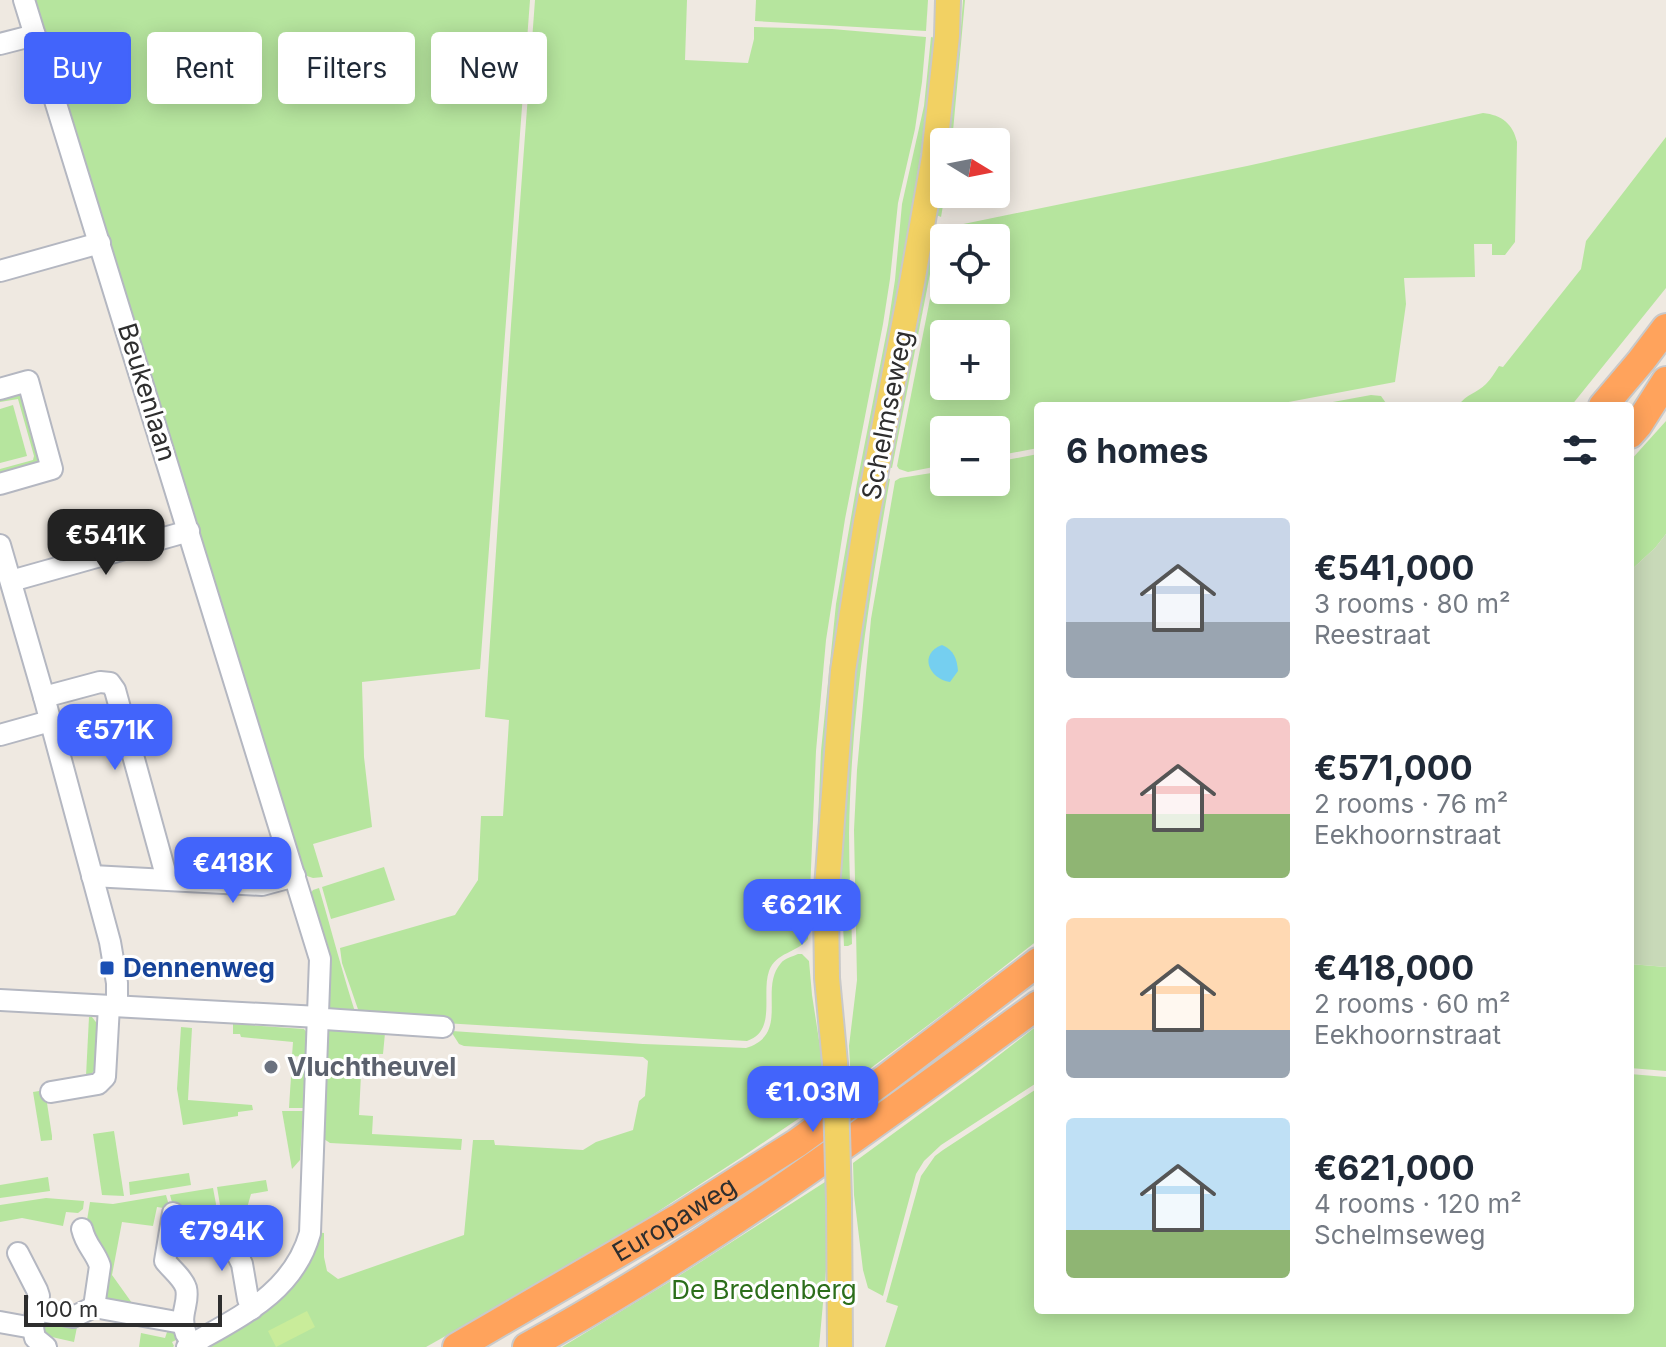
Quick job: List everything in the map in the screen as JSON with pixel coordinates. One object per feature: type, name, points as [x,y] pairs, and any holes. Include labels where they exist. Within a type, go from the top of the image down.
[{"type":"highway","points":[[1606,402],[1666,328]]},
{"type":"highway","points":[[1634,429],[1666,381]]},
{"type":"highway","points":[[1634,429],[1666,396]]},
{"type":"highway","name":"Europaweg","points":[[457,1347],[667,1224],[797,1143],[1034,965]]},
{"type":"highway","name":"Europaweg","points":[[527,1347],[688,1252],[819,1164],[1034,1008]]},
{"type":"main road","name":"Schelmseweg","points":[[840,1347],[835,1063],[826,928],[839,719],[850,617],[866,522],[930,183],[948,0]]},
{"type":"street","name":"Beukenlaan","points":[[24,0],[34,32]]},
{"type":"street","points":[[0,44],[24,38]]},
{"type":"street","name":"Beukenlaan","points":[[57,104],[320,959],[310,1233],[305,1250],[279,1288],[252,1309],[189,1346]]},
{"type":"street","points":[[0,271],[100,243]]},
{"type":"street","points":[[0,389],[28,381],[52,469],[0,484]]},
{"type":"street","points":[[11,581],[189,531]]},
{"type":"street","points":[[0,545],[110,942],[117,983],[105,1077],[98,1084],[51,1092]]},
{"type":"street","points":[[44,697],[100,682],[110,683],[115,690],[167,879]]},
{"type":"street","points":[[0,735],[50,721]]},
{"type":"street","points":[[92,876],[262,885],[295,876]]},
{"type":"street","points":[[0,1000],[319,1017],[443,1027]]},
{"type":"street","points":[[173,1213],[165,1261],[185,1285],[182,1323],[189,1346]]},
{"type":"street","points":[[216,1219],[221,1220],[222,1235],[234,1248],[242,1264],[252,1309]]},
{"type":"street","points":[[82,1229],[85,1241],[100,1266],[94,1307]]},
{"type":"street","points":[[18,1253],[39,1296],[34,1319],[35,1338],[46,1347]]},
{"type":"street","points":[[0,1322],[73,1317],[94,1307],[182,1323]]},
{"type":"green space","points":[[31,0],[530,0],[528,32],[431,32],[431,104],[522,104],[480,669],[362,682],[364,757],[372,827],[313,844],[323,877],[301,874],[63,104],[131,104],[131,32],[41,32]]},
{"type":"green space","points":[[535,0],[687,0],[685,60],[748,63],[754,27],[832,29],[926,37],[915,129],[898,203],[883,324],[845,519],[826,640],[816,751],[808,939],[772,965],[767,980],[765,1021],[756,1036],[747,1041],[361,1018],[342,963],[340,948],[455,915],[478,880],[481,816],[503,816],[509,720],[485,717],[527,104],[547,104],[547,32],[533,32]]},
{"type":"green space","points":[[756,0],[928,0],[926,31],[755,21]]},
{"type":"green space","points":[[965,0],[953,128],[944,128],[949,92],[959,53]]},
{"type":"green space","points":[[931,37],[935,38],[925,128],[910,220],[815,947],[821,751],[836,604],[888,325],[902,204],[924,106]]},
{"type":"green space","points":[[1483,113],[1501,118],[1513,130],[1517,142],[1515,242],[1505,255],[1492,255],[1492,244],[1474,244],[1475,277],[1404,278],[1406,304],[1395,382],[1288,402],[1034,402],[1034,449],[1010,453],[1010,416],[930,416],[930,468],[908,472],[897,466],[930,299],[930,304],[1010,304],[1010,224],[964,224],[1247,166]]},
{"type":"green space","points":[[1666,137],[1666,288],[1574,402],[1462,402],[1486,384],[1499,366],[1503,367],[1581,269],[1586,241]]},
{"type":"green space","points":[[933,208],[943,208],[941,217],[932,213]]},
{"type":"green space","points":[[930,229],[930,274],[892,468],[888,467]]},
{"type":"green space","points":[[19,394],[24,398],[39,463],[0,474],[0,469],[33,460],[34,456],[18,399],[0,402],[0,398]]},
{"type":"green space","points":[[1371,395],[1381,396],[1385,402],[1333,402]]},
{"type":"green space","points":[[13,405],[27,456],[0,463],[0,409]]},
{"type":"green space","points":[[1666,421],[1666,534],[1634,567],[1634,457]]},
{"type":"green space","points":[[1034,455],[1034,943],[851,1083],[849,1046],[857,980],[854,830],[857,770],[871,619],[895,481],[930,473],[930,496],[1010,496],[1010,459]]},
{"type":"green space","points":[[885,478],[890,479],[868,611],[853,744],[849,833],[852,944],[844,946],[840,862],[846,720]]},
{"type":"green space","points":[[1666,534],[1666,967],[1634,964],[1634,567]]},
{"type":"green space","points":[[384,867],[395,900],[331,919],[322,887]]},
{"type":"green space","points":[[319,888],[357,1018],[329,1014],[308,897]]},
{"type":"green space","points":[[798,954],[809,961],[821,1053],[823,1102],[742,1157],[631,1229],[426,1347],[200,1347],[271,1302],[315,1232],[324,1233],[327,1271],[338,1279],[464,1235],[473,1140],[494,1140],[495,1145],[583,1150],[596,1142],[633,1130],[639,1101],[645,1096],[648,1061],[643,1057],[464,1046],[459,1044],[452,1031],[746,1048],[767,1032],[771,1022],[775,974],[783,961]]},
{"type":"green space","points":[[1634,964],[1666,967],[1666,1071],[1634,1068]]},
{"type":"green space","points":[[89,1017],[99,1026],[97,1068],[86,1076]]},
{"type":"green space","points":[[233,1024],[304,1029],[307,1033],[306,1057],[292,1056],[293,1042],[233,1034]]},
{"type":"green space","points":[[337,1024],[391,1028],[398,1034],[385,1033],[383,1054],[362,1054],[359,1115],[373,1116],[372,1134],[462,1139],[461,1150],[330,1143],[321,1137],[326,1032]]},
{"type":"green space","points":[[181,1027],[192,1028],[188,1100],[252,1105],[253,1110],[238,1112],[238,1116],[183,1125],[177,1089]]},
{"type":"green space","points":[[1034,1028],[1034,1085],[941,1145],[924,1161],[916,1174],[883,1296],[868,1288],[863,1270],[853,1163]]},
{"type":"green space","points":[[292,1061],[305,1062],[303,1108],[289,1108]]},
{"type":"green space","points":[[1634,1074],[1666,1077],[1666,1347],[885,1347],[898,1306],[886,1302],[921,1176],[935,1156],[1034,1091],[1034,1314],[1634,1314]]},
{"type":"green space","points":[[45,1090],[52,1140],[41,1141],[33,1092]]},
{"type":"green space","points":[[282,1111],[303,1111],[300,1160],[292,1169]]},
{"type":"green space","points":[[114,1131],[124,1196],[102,1195],[93,1134]]},
{"type":"green space","points":[[189,1173],[191,1185],[130,1195],[129,1182]]},
{"type":"green space","points":[[48,1177],[50,1191],[0,1198],[0,1185]]},
{"type":"green space","points":[[266,1180],[268,1191],[251,1194],[247,1208],[220,1205],[217,1187]]},
{"type":"green space","name":"De Bredenberg","points":[[825,1182],[827,1259],[819,1347],[562,1347],[674,1279]]},
{"type":"green space","points":[[213,1188],[216,1204],[214,1217],[174,1210],[170,1195]]},
{"type":"green space","points":[[166,1195],[170,1209],[157,1207],[153,1226],[122,1222],[112,1275],[137,1310],[105,1299],[86,1226],[90,1202],[113,1204]]},
{"type":"green space","points":[[46,1198],[84,1201],[83,1209],[78,1213],[66,1212],[63,1226],[22,1218],[0,1222],[0,1205]]},
{"type":"green space","points":[[307,1311],[315,1327],[276,1347],[268,1331]]},
{"type":"green space","points":[[40,1320],[78,1322],[74,1342],[43,1335]]},
{"type":"green space","points":[[169,1326],[181,1338],[178,1343],[176,1340],[172,1342],[173,1347],[139,1347],[141,1333],[165,1338]]},
{"type":"water","points":[[942,645],[952,652],[957,663],[958,671],[950,682],[937,676],[929,666],[930,654]]},
{"type":"place","name":"Dennenweg","points":[[107,968]]},
{"type":"place","name":"Vluchtheuvel","points":[[271,1067]]}]
